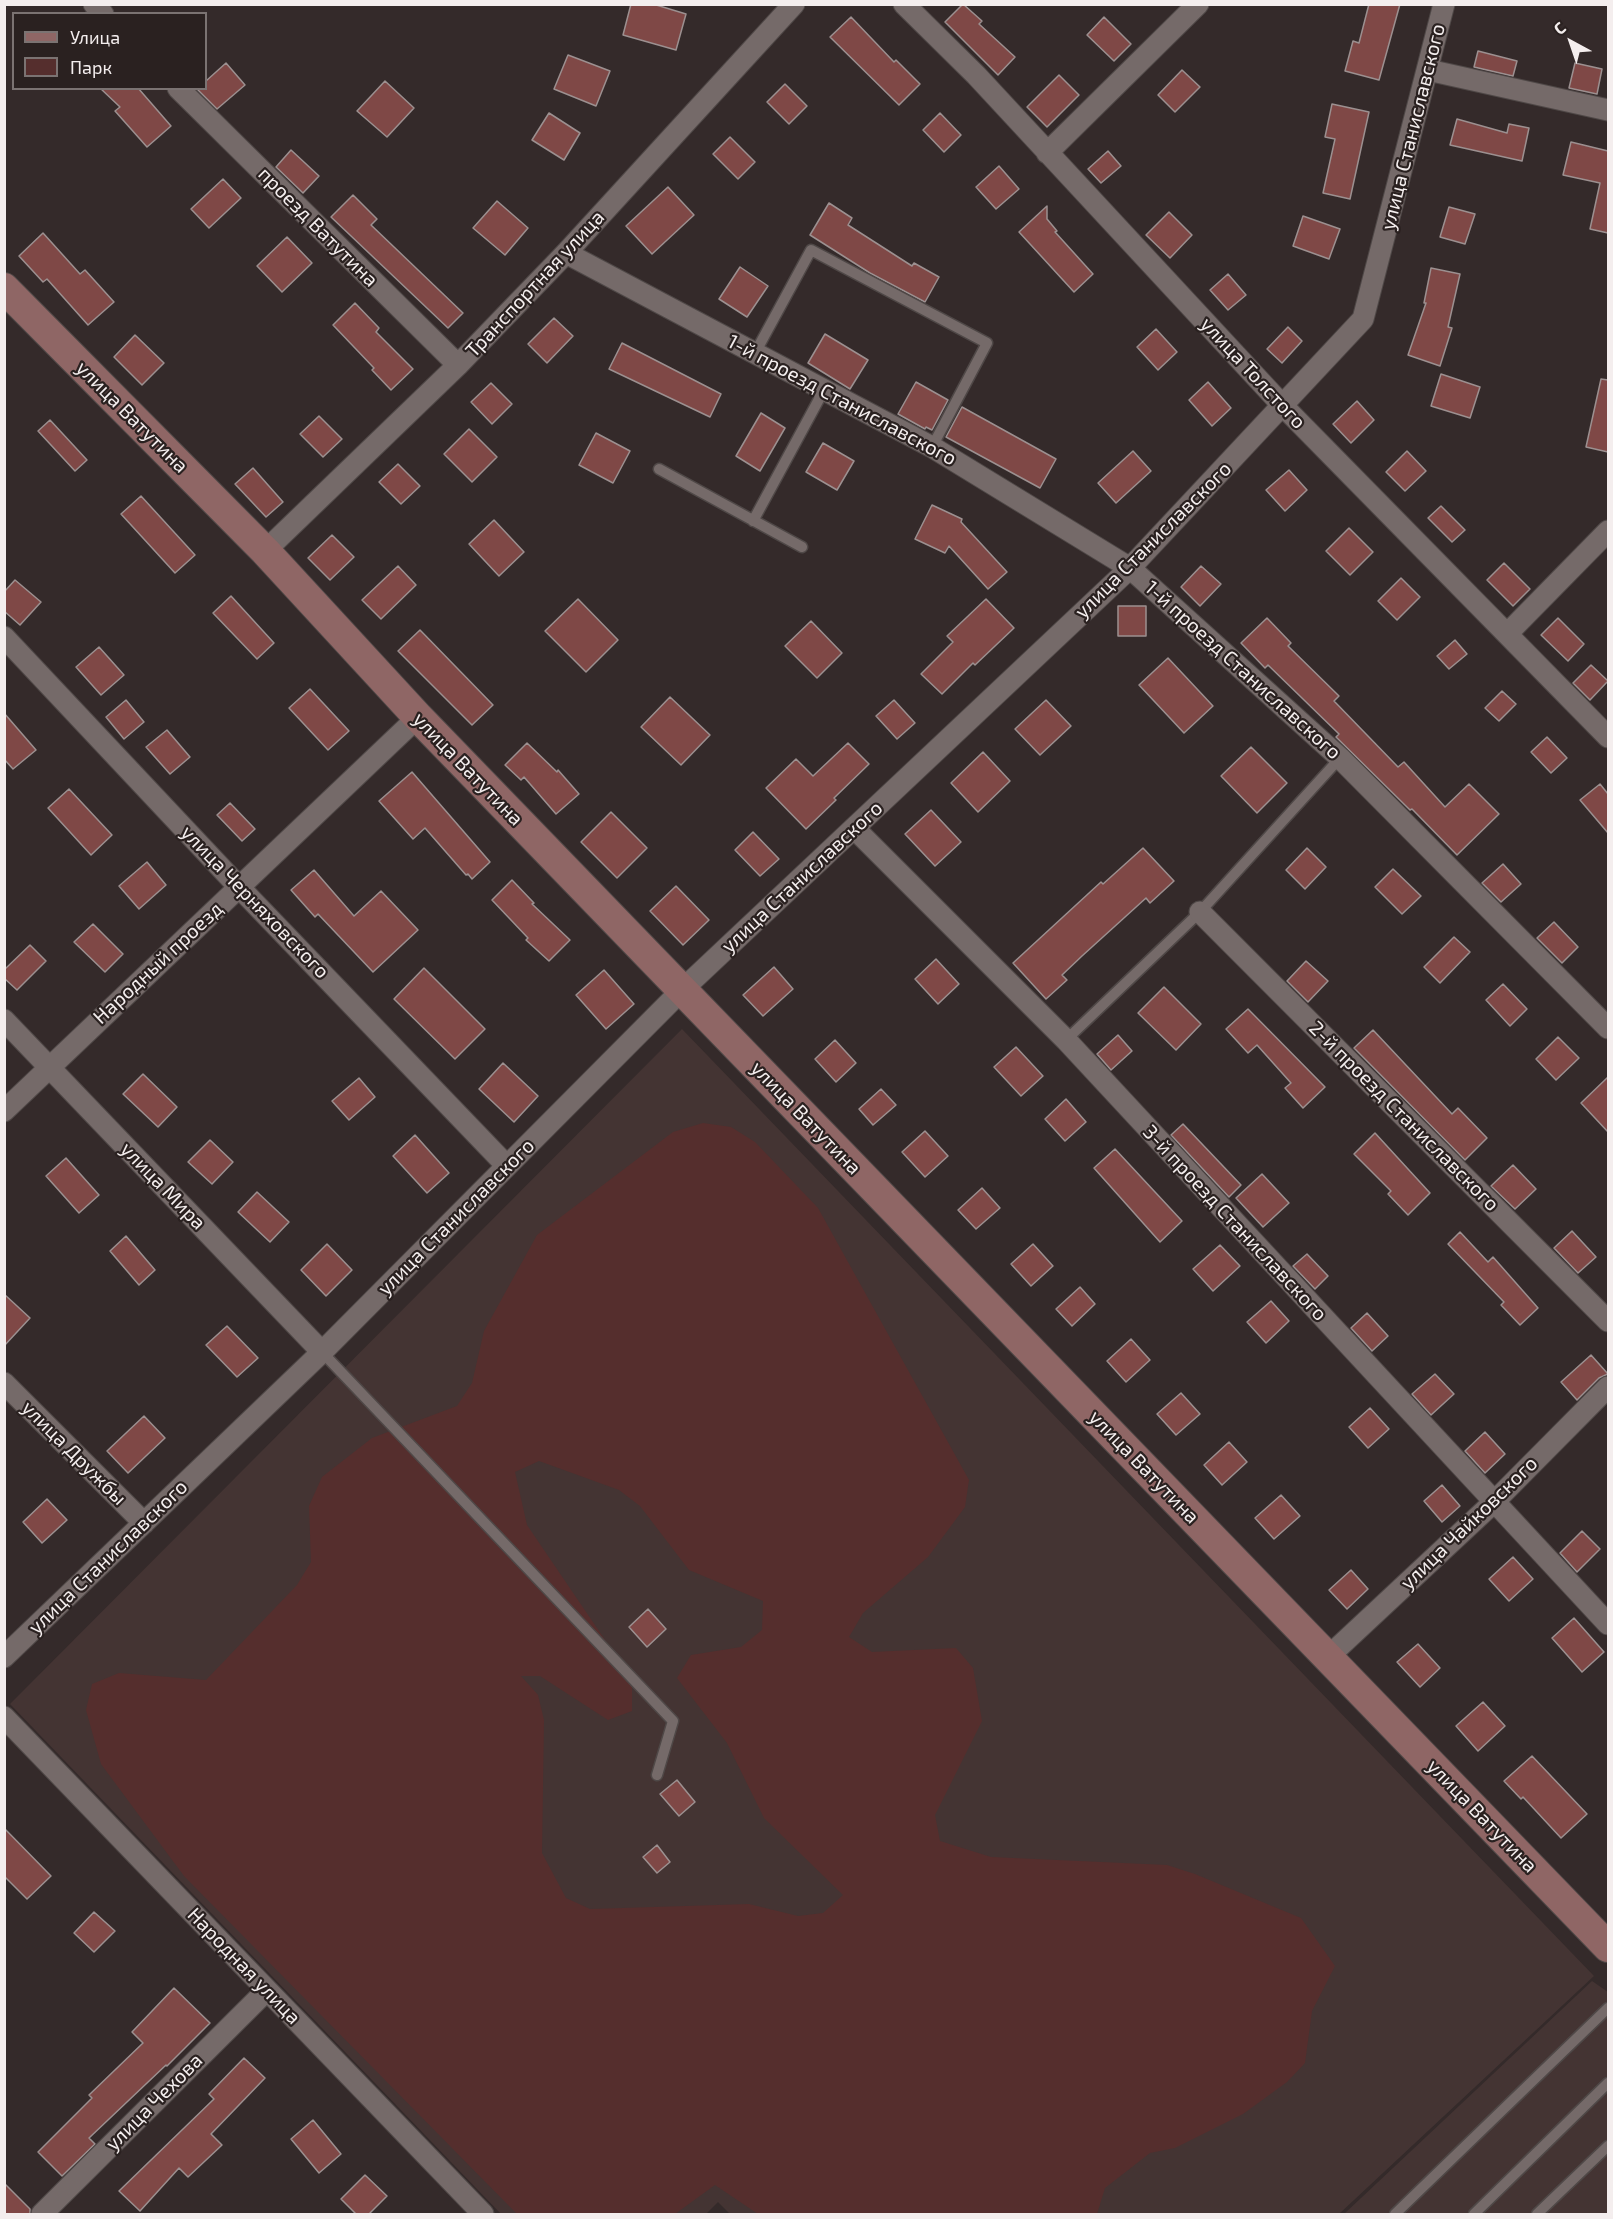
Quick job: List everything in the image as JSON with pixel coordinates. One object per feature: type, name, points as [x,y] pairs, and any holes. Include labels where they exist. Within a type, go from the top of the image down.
[{"type":"street","name":"Транспортная улица","points":[[265,551],[458,365],[566,253],[794,4]]},
{"type":"street","name":"улица Толстого","points":[[904,4],[976,75],[1283,406],[1608,737]]},
{"type":"street","points":[[1047,153],[1198,4]]},
{"type":"street","name":"улица Станиславского","points":[[4,1657],[322,1352],[682,990],[1130,568],[1363,319],[1444,4]]},
{"type":"street","points":[[1428,70],[1608,110]]},
{"type":"street","name":"проезд Ватутина","points":[[180,90],[458,365]]},
{"type":"street","name":"1-й проезд Станиславского","points":[[566,253],[932,447],[1130,568],[1340,758],[1608,1028]]},
{"type":"street","name":"улица Ватутина","points":[[4,288],[265,551],[418,717],[1608,1947]]},
{"type":"street","points":[[1507,634],[1608,531]]},
{"type":"street","name":"улица Черняховского","points":[[4,637],[239,887],[507,1166]]},
{"type":"street","name":"Народный проезд","points":[[4,1111],[418,717]]},
{"type":"street","name":"3-й проезд Станиславского","points":[[854,828],[1066,1040],[1608,1624]]},
{"type":"street","name":"2-й проезд Станиславского","points":[[1200,912],[1608,1321]]},
{"type":"street","name":"улица Мира","points":[[4,1020],[322,1352]]},
{"type":"street","name":"улица Дружбы","points":[[4,1383],[144,1523]]},
{"type":"street","name":"улица Чайковского","points":[[1328,1657],[1494,1502],[1608,1387]]},
{"type":"street","name":"Народная улица","points":[[4,1717],[483,2214]]},
{"type":"street","name":"улица Чехова","points":[[50,2212],[267,1990]]},
{"type":"lane","points":[[755,353],[811,250],[832,261],[987,344],[932,447]]},
{"type":"lane","points":[[753,521],[824,390]]},
{"type":"lane","points":[[659,469],[802,547]]},
{"type":"lane","points":[[1066,1040],[1200,912],[1340,758]]},
{"type":"lane","points":[[322,1352],[673,1721],[657,1775]]},
{"type":"lane","points":[[1395,2214],[1608,2008]]},
{"type":"lane","points":[[1474,2214],[1608,2083]]},
{"type":"lane","points":[[1537,2214],[1608,2146]]},
{"type":"shaded area","points":[[682,1029],[1594,1976],[1339,2214],[730,2214],[718,2202],[706,2214],[501,2214],[10,1704]]},
{"type":"shaded area","points":[[1592,1981],[1608,1992],[1608,2214],[1344,2214]]},
{"type":"green space","points":[[703,1123],[731,1127],[755,1142],[818,1208],[969,1480],[965,1507],[928,1557],[863,1613],[849,1637],[872,1652],[956,1648],[973,1668],[982,1721],[935,1815],[940,1841],[991,1857],[1167,1865],[1195,1874],[1301,1918],[1335,1966],[1312,2011],[1305,2063],[1287,2082],[1243,2114],[1175,2148],[1150,2153],[1105,2188],[1097,2214],[758,2214],[715,2185],[675,2214],[517,2214],[184,1876],[101,1764],[86,1710],[92,1684],[119,1673],[206,1680],[297,1585],[311,1562],[309,1506],[322,1477],[372,1438],[457,1406],[472,1383],[484,1331],[537,1235],[673,1132]],"holes":[[[539,1461],[619,1490],[640,1506],[689,1570],[763,1601],[762,1630],[741,1647],[691,1655],[677,1678],[727,1743],[764,1818],[843,1895],[823,1913],[798,1916],[749,1904],[590,1909],[566,1898],[542,1853],[544,1720],[538,1695],[521,1676],[540,1676],[608,1720],[632,1711],[632,1685],[620,1662],[527,1525],[515,1472]]]},
{"type":"building","points":[[631,4],[653,4],[686,14],[676,50],[623,35]]},
{"type":"building","points":[[963,4],[982,21],[979,24],[1015,57],[998,75],[945,22]]},
{"type":"building","points":[[1369,4],[1400,4],[1379,80],[1345,71],[1353,41],[1359,43]]},
{"type":"building","points":[[851,17],[894,62],[896,60],[920,84],[899,105],[830,37]]},
{"type":"building","points":[[1104,17],[1131,44],[1114,61],[1087,35]]},
{"type":"building","points":[[1478,51],[1517,61],[1513,76],[1474,67]]},
{"type":"building","points":[[568,55],[610,71],[596,106],[554,89]]},
{"type":"building","points":[[226,63],[245,85],[217,109],[198,90],[207,90],[207,80]]},
{"type":"building","points":[[1575,63],[1602,69],[1597,94],[1569,88]]},
{"type":"building","points":[[1182,70],[1200,87],[1175,112],[1158,95]]},
{"type":"building","points":[[1059,75],[1079,95],[1047,127],[1027,107]]},
{"type":"building","points":[[385,81],[414,108],[387,137],[357,111]]},
{"type":"building","points":[[785,84],[807,106],[789,124],[767,102]]},
{"type":"building","points":[[102,90],[140,90],[171,126],[147,147],[115,111],[120,107]]},
{"type":"building","points":[[1332,104],[1369,112],[1350,199],[1323,193],[1335,139],[1325,137]]},
{"type":"building","points":[[549,113],[580,133],[564,160],[532,140]]},
{"type":"building","points":[[940,113],[961,135],[944,152],[923,130]]},
{"type":"building","points":[[1457,119],[1507,133],[1509,124],[1529,128],[1522,161],[1450,145]]},
{"type":"building","points":[[730,137],[755,162],[738,179],[713,154]]},
{"type":"building","points":[[1571,142],[1608,151],[1608,233],[1590,229],[1600,183],[1563,175]]},
{"type":"building","points":[[291,150],[319,176],[303,193],[276,167]]},
{"type":"building","points":[[1108,151],[1121,166],[1101,183],[1088,169]]},
{"type":"building","points":[[999,166],[1019,189],[996,209],[976,187]]},
{"type":"building","points":[[223,179],[241,198],[209,228],[191,209]]},
{"type":"building","points":[[668,187],[694,215],[652,254],[626,226]]},
{"type":"building","points":[[353,195],[377,219],[371,225],[463,313],[448,328],[331,217]]},
{"type":"building","points":[[497,201],[528,228],[505,255],[473,228]]},
{"type":"building","points":[[829,203],[852,218],[848,225],[912,266],[914,263],[939,277],[925,302],[870,273],[810,235]]},
{"type":"building","points":[[1047,206],[1047,219],[1057,231],[1055,232],[1093,274],[1074,292],[1019,232]]},
{"type":"building","points":[[1449,207],[1475,214],[1465,244],[1440,237]]},
{"type":"building","points":[[1169,212],[1192,235],[1170,258],[1146,235]]},
{"type":"building","points":[[1303,216],[1340,229],[1329,259],[1293,246]]},
{"type":"building","points":[[43,233],[80,274],[85,270],[114,302],[88,325],[47,279],[43,282],[19,256]]},
{"type":"building","points":[[287,237],[312,263],[282,292],[257,266]]},
{"type":"building","points":[[740,267],[768,286],[747,317],[719,299]]},
{"type":"building","points":[[1431,268],[1460,274],[1448,327],[1452,328],[1440,366],[1408,355],[1426,303],[1424,303]]},
{"type":"building","points":[[1228,274],[1246,295],[1228,310],[1210,290]]},
{"type":"building","points":[[355,303],[379,328],[376,332],[413,369],[391,390],[372,370],[374,368],[333,325]]},
{"type":"building","points":[[554,318],[573,336],[547,363],[528,344]]},
{"type":"building","points":[[1288,327],[1302,341],[1282,363],[1267,349]]},
{"type":"building","points":[[1156,329],[1177,352],[1158,370],[1137,347]]},
{"type":"building","points":[[825,334],[868,360],[850,389],[808,363]]},
{"type":"building","points":[[135,335],[164,363],[142,385],[114,357]]},
{"type":"building","points":[[622,343],[721,394],[710,417],[609,369]]},
{"type":"building","points":[[1441,374],[1480,387],[1470,418],[1431,406]]},
{"type":"building","points":[[1601,379],[1608,380],[1608,452],[1586,447]]},
{"type":"building","points":[[916,382],[948,400],[932,430],[926,427],[925,429],[898,414]]},
{"type":"building","points":[[1208,382],[1231,408],[1212,426],[1189,400]]},
{"type":"building","points":[[491,383],[512,404],[492,424],[471,402]]},
{"type":"building","points":[[1357,401],[1374,420],[1351,443],[1333,424]]},
{"type":"building","points":[[962,407],[1056,459],[1040,488],[946,437]]},
{"type":"building","points":[[761,413],[785,428],[760,471],[736,456]]},
{"type":"building","points":[[319,416],[342,439],[323,457],[300,434]]},
{"type":"building","points":[[50,420],[87,460],[75,471],[38,431]]},
{"type":"building","points":[[469,429],[497,457],[472,482],[444,454]]},
{"type":"building","points":[[596,433],[630,451],[613,483],[579,465]]},
{"type":"building","points":[[823,443],[854,461],[837,490],[806,472]]},
{"type":"building","points":[[1133,451],[1151,471],[1116,503],[1098,483]]},
{"type":"building","points":[[1407,451],[1426,471],[1405,491],[1386,472]]},
{"type":"building","points":[[398,464],[420,486],[401,504],[379,482]]},
{"type":"building","points":[[253,468],[283,502],[266,517],[235,484]]},
{"type":"building","points":[[1289,470],[1307,490],[1285,511],[1266,490]]},
{"type":"building","points":[[141,496],[195,555],[175,573],[121,514]]},
{"type":"building","points":[[932,505],[962,519],[961,522],[1007,572],[988,589],[949,546],[945,553],[915,539]]},
{"type":"building","points":[[1441,506],[1465,530],[1452,542],[1428,518]]},
{"type":"building","points":[[494,520],[524,552],[499,576],[469,544]]},
{"type":"building","points":[[1349,528],[1373,552],[1350,575],[1326,551]]},
{"type":"building","points":[[332,535],[354,557],[330,580],[308,558]]},
{"type":"building","points":[[1504,563],[1530,589],[1513,606],[1487,580]]},
{"type":"building","points":[[398,566],[416,585],[381,619],[362,600]]},
{"type":"building","points":[[1201,566],[1221,584],[1200,606],[1181,587]]},
{"type":"building","points":[[1401,578],[1420,597],[1397,620],[1378,601]]},
{"type":"building","points":[[15,580],[41,602],[20,625],[4,611],[4,592]]},
{"type":"building","points":[[231,596],[274,643],[257,659],[213,613]]},
{"type":"building","points":[[578,599],[618,640],[586,672],[545,631]]},
{"type":"building","points":[[986,599],[1014,628],[975,665],[973,663],[942,694],[921,674],[953,642],[947,636]]},
{"type":"building","points":[[1118,606],[1146,606],[1146,636],[1118,636]]},
{"type":"building","points":[[1267,618],[1291,643],[1288,646],[1339,696],[1334,701],[1398,767],[1404,762],[1445,807],[1469,784],[1499,814],[1457,855],[1336,737],[1339,734],[1268,665],[1265,668],[1241,643]]},
{"type":"building","points":[[1558,618],[1584,644],[1568,661],[1541,635]]},
{"type":"building","points":[[811,621],[842,653],[817,678],[785,646]]},
{"type":"building","points":[[420,630],[493,705],[472,725],[398,651]]},
{"type":"building","points":[[1455,640],[1467,654],[1449,669],[1437,656]]},
{"type":"building","points":[[99,647],[124,675],[101,695],[76,667]]},
{"type":"building","points":[[1168,658],[1213,706],[1184,733],[1139,685]]},
{"type":"building","points":[[1591,665],[1608,681],[1590,700],[1573,683]]},
{"type":"building","points":[[310,689],[349,731],[328,750],[289,708]]},
{"type":"building","points":[[1502,691],[1516,704],[1499,721],[1485,708]]},
{"type":"building","points":[[670,697],[710,735],[681,765],[641,727]]},
{"type":"building","points":[[126,700],[144,722],[124,739],[106,717]]},
{"type":"building","points":[[894,700],[915,723],[897,739],[876,716]]},
{"type":"building","points":[[1046,700],[1071,726],[1040,755],[1015,729]]},
{"type":"building","points":[[4,713],[36,750],[13,769],[4,759]]},
{"type":"building","points":[[167,730],[190,757],[170,774],[146,747]]},
{"type":"building","points":[[1547,737],[1567,758],[1551,773],[1531,752]]},
{"type":"building","points":[[527,743],[557,772],[558,770],[579,794],[556,814],[524,777],[521,780],[505,765]]},
{"type":"building","points":[[848,743],[869,764],[806,829],[766,788],[796,759],[813,776]]},
{"type":"building","points":[[1251,747],[1287,783],[1257,813],[1221,776]]},
{"type":"building","points":[[983,752],[1010,781],[978,812],[951,783]]},
{"type":"building","points":[[412,772],[490,862],[472,879],[425,828],[413,839],[379,801]]},
{"type":"building","points":[[1600,784],[1608,794],[1608,833],[1580,800]]},
{"type":"building","points":[[69,789],[112,835],[91,855],[48,808]]},
{"type":"building","points":[[230,803],[255,829],[242,841],[217,815]]},
{"type":"building","points":[[931,810],[961,842],[935,866],[905,834]]},
{"type":"building","points":[[611,812],[647,848],[617,878],[581,842]]},
{"type":"building","points":[[753,832],[779,859],[760,876],[735,850]]},
{"type":"building","points":[[1143,848],[1174,881],[1150,903],[1146,898],[1082,956],[1062,975],[1067,980],[1046,999],[1013,963],[1101,882],[1103,884]]},
{"type":"building","points":[[1307,848],[1326,867],[1305,889],[1286,870]]},
{"type":"building","points":[[147,862],[166,885],[139,909],[119,886]]},
{"type":"building","points":[[1503,864],[1521,884],[1501,902],[1482,883]]},
{"type":"building","points":[[1393,869],[1421,896],[1402,914],[1375,887]]},
{"type":"building","points":[[314,870],[354,916],[381,891],[418,930],[373,972],[318,914],[315,917],[291,890]]},
{"type":"building","points":[[512,880],[534,903],[532,904],[570,940],[549,961],[526,940],[528,938],[492,900]]},
{"type":"building","points":[[676,886],[709,920],[683,945],[650,911]]},
{"type":"building","points":[[1554,922],[1578,947],[1562,963],[1537,938]]},
{"type":"building","points":[[93,924],[123,954],[105,972],[74,942]]},
{"type":"building","points":[[1454,937],[1470,952],[1440,983],[1424,967]]},
{"type":"building","points":[[30,945],[46,961],[17,990],[4,978],[4,970]]},
{"type":"building","points":[[936,959],[959,984],[938,1004],[915,979]]},
{"type":"building","points":[[1306,961],[1328,981],[1308,1002],[1287,981]]},
{"type":"building","points":[[774,967],[793,989],[763,1016],[743,995]]},
{"type":"building","points":[[424,968],[485,1029],[455,1059],[394,999]]},
{"type":"building","points":[[604,970],[634,1004],[606,1029],[576,995]]},
{"type":"building","points":[[1503,984],[1527,1009],[1510,1026],[1486,1000]]},
{"type":"building","points":[[1164,987],[1201,1024],[1176,1050],[1138,1013]]},
{"type":"building","points":[[1248,1009],[1325,1087],[1303,1108],[1285,1088],[1291,1083],[1257,1045],[1248,1053],[1226,1029]]},
{"type":"building","points":[[1373,1030],[1452,1114],[1458,1108],[1487,1138],[1465,1160],[1354,1048]]},
{"type":"building","points":[[1118,1035],[1132,1051],[1111,1070],[1097,1054]]},
{"type":"building","points":[[1558,1037],[1579,1058],[1556,1080],[1536,1059]]},
{"type":"building","points":[[835,1040],[856,1063],[836,1082],[815,1059]]},
{"type":"building","points":[[1016,1047],[1043,1076],[1021,1096],[994,1067]]},
{"type":"building","points":[[503,1063],[538,1096],[514,1122],[479,1089]]},
{"type":"building","points":[[143,1074],[177,1107],[158,1127],[123,1094]]},
{"type":"building","points":[[1608,1077],[1608,1132],[1581,1103]]},
{"type":"building","points":[[359,1078],[375,1097],[349,1120],[332,1101]]},
{"type":"building","points":[[881,1089],[896,1105],[873,1125],[859,1109]]},
{"type":"building","points":[[1066,1099],[1086,1122],[1065,1141],[1045,1119]]},
{"type":"building","points":[[1183,1124],[1241,1185],[1229,1197],[1171,1135]]},
{"type":"building","points":[[925,1131],[948,1156],[925,1177],[902,1152]]},
{"type":"building","points":[[1375,1133],[1430,1193],[1408,1215],[1388,1194],[1391,1191],[1354,1154]]},
{"type":"building","points":[[415,1135],[449,1173],[427,1193],[393,1156]]},
{"type":"building","points":[[210,1140],[233,1162],[212,1184],[188,1162]]},
{"type":"building","points":[[1115,1149],[1182,1221],[1160,1242],[1094,1168]]},
{"type":"building","points":[[66,1158],[99,1195],[79,1213],[46,1176]]},
{"type":"building","points":[[1513,1165],[1536,1189],[1515,1209],[1491,1186]]},
{"type":"building","points":[[1262,1174],[1289,1203],[1263,1227],[1236,1198]]},
{"type":"building","points":[[982,1188],[1000,1208],[976,1229],[958,1210]]},
{"type":"building","points":[[257,1192],[289,1222],[270,1242],[238,1212]]},
{"type":"building","points":[[1572,1231],[1596,1257],[1578,1273],[1554,1248]]},
{"type":"building","points":[[1460,1232],[1488,1262],[1493,1257],[1538,1308],[1520,1325],[1501,1305],[1504,1302],[1448,1244]]},
{"type":"building","points":[[126,1236],[155,1270],[139,1285],[110,1251]]},
{"type":"building","points":[[327,1244],[352,1270],[326,1296],[301,1270]]},
{"type":"building","points":[[1033,1244],[1053,1266],[1031,1286],[1011,1264]]},
{"type":"building","points":[[1220,1245],[1240,1266],[1213,1291],[1193,1269]]},
{"type":"building","points":[[1307,1254],[1328,1276],[1315,1289],[1293,1266]]},
{"type":"building","points":[[1080,1287],[1095,1304],[1072,1326],[1056,1309]]},
{"type":"building","points":[[4,1294],[30,1318],[4,1346]]},
{"type":"building","points":[[1271,1301],[1289,1321],[1266,1343],[1247,1322]]},
{"type":"building","points":[[1367,1313],[1388,1336],[1372,1351],[1351,1328]]},
{"type":"building","points":[[227,1326],[258,1358],[237,1377],[206,1345]]},
{"type":"building","points":[[1131,1339],[1150,1360],[1126,1382],[1107,1361]]},
{"type":"building","points":[[1591,1355],[1608,1374],[1599,1378],[1577,1400],[1561,1382]]},
{"type":"building","points":[[1435,1374],[1454,1394],[1431,1415],[1412,1394]]},
{"type":"building","points":[[1181,1393],[1200,1414],[1176,1435],[1157,1414]]},
{"type":"building","points":[[1370,1408],[1389,1429],[1368,1448],[1349,1427]]},
{"type":"building","points":[[144,1416],[165,1438],[128,1473],[107,1451]]},
{"type":"building","points":[[1485,1432],[1505,1454],[1485,1473],[1465,1451]]},
{"type":"building","points":[[1229,1442],[1247,1462],[1222,1485],[1204,1465]]},
{"type":"building","points":[[1442,1485],[1460,1506],[1442,1522],[1424,1501]]},
{"type":"building","points":[[1281,1495],[1300,1516],[1274,1539],[1255,1518]]},
{"type":"building","points":[[47,1499],[67,1520],[42,1543],[23,1522]]},
{"type":"building","points":[[1582,1531],[1600,1549],[1577,1572],[1560,1553]]},
{"type":"building","points":[[1513,1557],[1533,1579],[1509,1601],[1489,1579]]},
{"type":"building","points":[[1351,1570],[1368,1589],[1347,1609],[1329,1590]]},
{"type":"building","points":[[648,1609],[666,1629],[647,1647],[629,1627]]},
{"type":"building","points":[[1574,1618],[1604,1652],[1582,1672],[1552,1638]]},
{"type":"building","points":[[1418,1644],[1440,1668],[1420,1687],[1397,1662]]},
{"type":"building","points":[[1483,1702],[1505,1726],[1478,1751],[1456,1726]]},
{"type":"building","points":[[1532,1756],[1587,1814],[1561,1838],[1523,1797],[1521,1799],[1504,1781]]},
{"type":"building","points":[[677,1780],[695,1802],[679,1816],[660,1794]]},
{"type":"building","points":[[4,1828],[51,1876],[27,1899],[4,1876]]},
{"type":"building","points":[[657,1845],[670,1862],[657,1873],[643,1857]]},
{"type":"building","points":[[94,1912],[115,1931],[94,1952],[74,1933]]},
{"type":"building","points":[[174,1988],[210,2023],[89,2138],[95,2144],[62,2176],[38,2152],[92,2098],[89,2095],[143,2043],[132,2032]]},
{"type":"building","points":[[244,2058],[265,2078],[211,2134],[222,2145],[188,2177],[179,2168],[140,2211],[119,2191],[214,2099],[209,2094]]},
{"type":"building","points":[[313,2120],[341,2154],[319,2173],[291,2139]]},
{"type":"building","points":[[365,2175],[387,2196],[369,2214],[356,2214],[341,2199]]},
{"type":"building","points":[[4,2183],[30,2209],[30,2214],[4,2214]]}]
